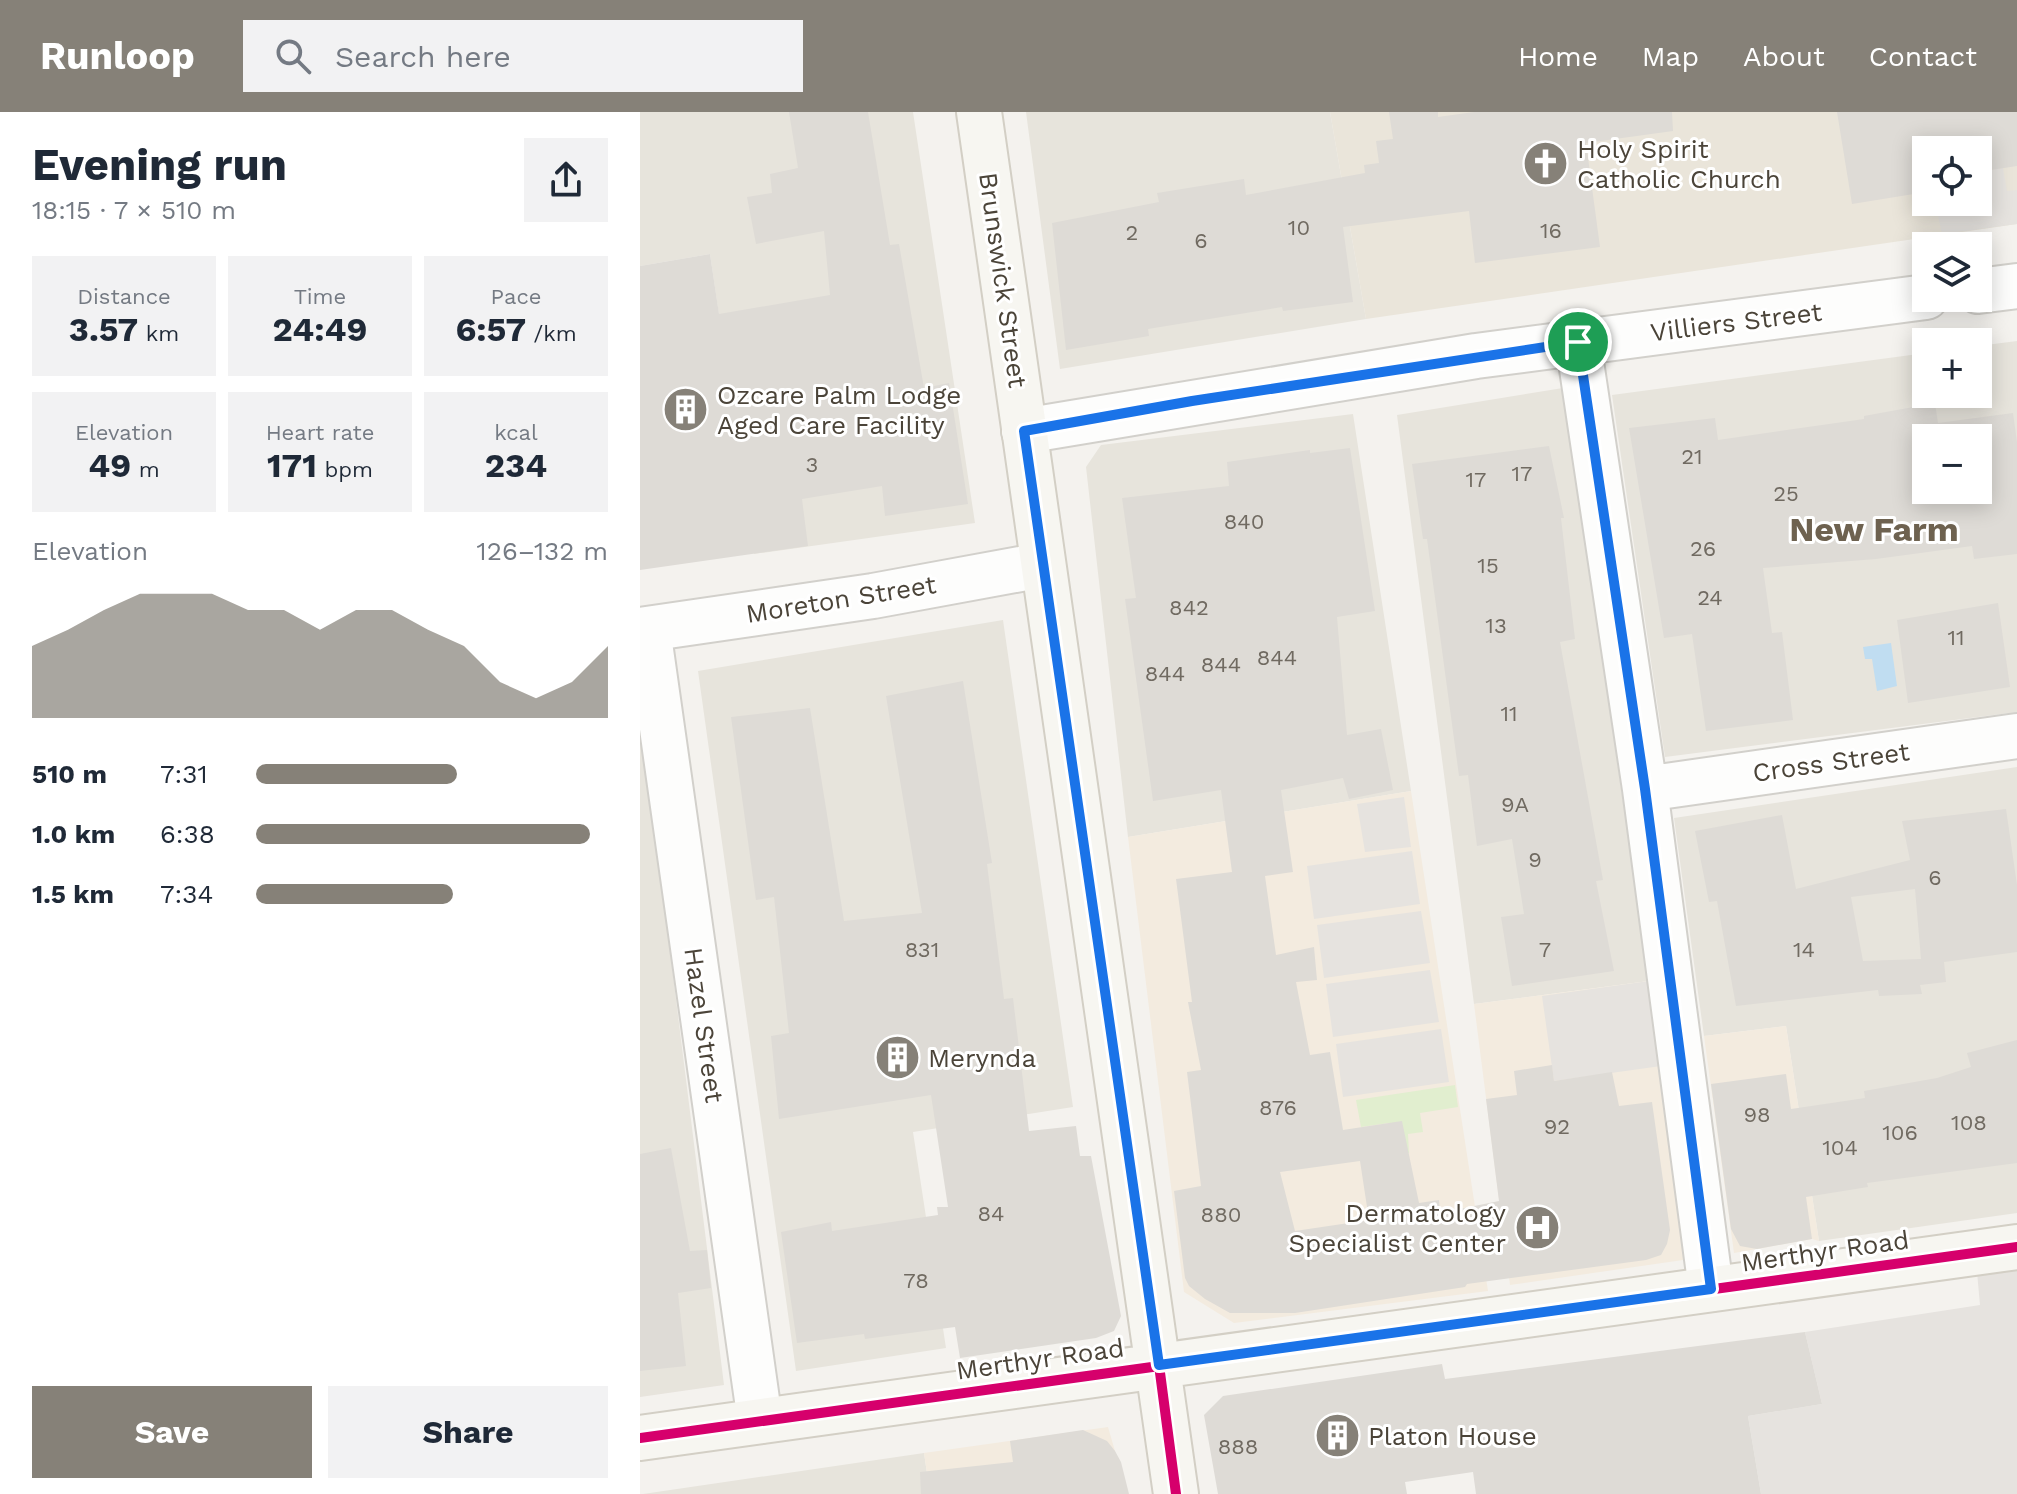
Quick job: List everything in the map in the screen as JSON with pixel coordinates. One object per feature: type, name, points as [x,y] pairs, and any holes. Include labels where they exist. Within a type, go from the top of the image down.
[{"type":"main road","name":"Brunswick Street","points":[[979,112],[1176,1494]]},
{"type":"main road","name":"Merthyr Road","points":[[640,1438],[2017,1247]]},
{"type":"street","points":[[1992,289],[2017,286]]},
{"type":"street","name":"Villiers Street","points":[[1024,431],[1222,396],[1578,342],[1912,299]]},
{"type":"street","points":[[1578,342],[1645,789],[1711,1289]]},
{"type":"street","name":"Moreton Street","points":[[644,630],[873,596],[1042,565]]},
{"type":"street","name":"Hazel Street","points":[[644,630],[760,1421]]},
{"type":"street","name":"Cross Street","points":[[1645,789],[2017,736]]},
{"type":"shaded area","points":[[640,112],[913,112],[975,523],[754,554],[710,254],[640,266]]},
{"type":"shaded area","points":[[1026,112],[1330,112],[1366,319],[1060,369]]},
{"type":"shaded area","points":[[1330,112],[2017,112],[2017,224],[1962,232],[1912,232],[1912,239],[1366,319]]},
{"type":"shaded area","points":[[2003,168],[2007,191],[2017,190],[2017,224],[1942,232],[1938,216],[1992,216],[1992,170]]},
{"type":"shaded area","points":[[2017,341],[2017,712],[1665,757],[1612,395],[1912,355],[1912,408],[1992,408],[1992,344]]},
{"type":"shaded area","points":[[1563,388],[1649,981],[1474,1004],[1397,415]]},
{"type":"shaded area","points":[[1353,414],[1411,791],[1128,837],[1086,467],[1101,445]]},
{"type":"shaded area","points":[[1003,620],[1073,1107],[913,1132],[946,1348],[796,1371],[698,671]]},
{"type":"shaded area","points":[[640,710],[724,1385],[640,1397]]},
{"type":"shaded area","points":[[2017,767],[2017,1213],[1819,1241],[1786,1026],[1704,1036],[1674,818]]},
{"type":"shaded area","points":[[1411,791],[1488,1291],[1234,1323],[1184,1292],[1128,837]]},
{"type":"shaded area","points":[[1404,797],[1411,847],[1365,852],[1357,804]]},
{"type":"shaded area","points":[[1412,851],[1420,904],[1314,919],[1307,866]]},
{"type":"shaded area","points":[[1421,911],[1430,963],[1324,978],[1317,925]]},
{"type":"shaded area","points":[[1430,970],[1439,1022],[1333,1037],[1326,984]]},
{"type":"shaded area","points":[[1649,981],[1690,1259],[1510,1285],[1474,1004]]},
{"type":"shaded area","points":[[1649,981],[1661,1066],[1554,1081],[1542,996]]},
{"type":"shaded area","points":[[1786,1026],[1819,1241],[1812,1239],[1734,1253],[1704,1036]]},
{"type":"shaded area","points":[[1441,1029],[1449,1082],[1343,1097],[1336,1044]]},
{"type":"shaded area","points":[[2017,1266],[2017,1494],[1761,1494],[1748,1416],[1822,1404],[1805,1332],[1980,1305],[1977,1272]]},
{"type":"shaded area","points":[[1108,1427],[1115,1451],[930,1494],[924,1453]]},
{"type":"shaded area","points":[[924,1453],[930,1494],[643,1494]]},
{"type":"green space","points":[[1455,1085],[1458,1107],[1420,1113],[1423,1132],[1408,1134],[1409,1153],[1392,1154],[1389,1123],[1361,1127],[1356,1100]]},
{"type":"water","points":[[1891,643],[1897,686],[1877,691],[1872,659],[1865,659],[1863,647]]},
{"type":"building","points":[[789,112],[868,112],[890,245],[899,244],[924,388],[949,383],[968,504],[885,516],[882,486],[802,499],[808,546],[640,570],[640,266],[710,254],[719,314],[830,295],[824,231],[756,244],[747,197],[772,193],[770,174],[798,168]]},
{"type":"building","points":[[1389,112],[1438,112],[1438,117],[1474,112],[1672,112],[1673,131],[1586,143],[1600,247],[1475,263],[1469,211],[1343,227],[1353,302],[1283,311],[1282,307],[1148,329],[1149,336],[1066,350],[1052,223],[1159,202],[1157,193],[1244,179],[1246,195],[1365,173],[1364,165],[1379,163],[1376,141],[1393,139]]},
{"type":"building","points":[[1837,112],[2017,112],[2017,166],[1992,170],[1992,136],[1912,136],[1912,194],[1852,204]]},
{"type":"building","points":[[1912,407],[1936,408],[1938,423],[2013,413],[2017,442],[2017,554],[1974,559],[1972,546],[1876,559],[1763,568],[1772,633],[1782,632],[1793,720],[1706,731],[1692,634],[1664,638],[1629,428],[1715,418],[1718,440],[1864,419],[1864,416]]},
{"type":"building","points":[[1549,446],[1564,518],[1561,518],[1575,639],[1560,642],[1603,880],[1596,881],[1614,971],[1512,986],[1501,917],[1524,914],[1512,839],[1477,846],[1468,775],[1459,776],[1427,539],[1423,539],[1412,464]]},
{"type":"building","points":[[1350,448],[1375,611],[1337,617],[1347,735],[1381,729],[1393,790],[1349,799],[1343,778],[1281,790],[1293,872],[1265,876],[1276,955],[1314,947],[1317,980],[1296,982],[1310,1055],[1330,1052],[1343,1130],[1402,1121],[1419,1203],[1439,1200],[1440,1213],[1499,1201],[1486,1099],[1517,1095],[1514,1071],[1552,1065],[1554,1081],[1612,1072],[1619,1106],[1652,1102],[1670,1230],[1661,1255],[1646,1260],[1467,1284],[1465,1287],[1295,1313],[1230,1313],[1205,1299],[1189,1286],[1185,1278],[1174,1191],[1201,1186],[1187,1072],[1201,1070],[1188,1002],[1192,1002],[1176,879],[1232,872],[1221,790],[1153,801],[1125,599],[1136,598],[1122,498],[1229,486],[1227,462],[1310,450],[1310,453]],"holes":[[[1360,1161],[1369,1220],[1295,1231],[1280,1172]]]},
{"type":"building","points":[[1998,603],[2010,687],[1908,703],[1897,620]]},
{"type":"building","points":[[963,681],[992,863],[987,864],[1004,999],[1013,998],[1029,1131],[1076,1126],[1080,1156],[1091,1156],[1121,1316],[1114,1331],[1096,1338],[960,1358],[955,1327],[865,1339],[864,1334],[797,1343],[781,1232],[831,1222],[832,1231],[938,1215],[937,1207],[948,1207],[931,1095],[779,1119],[771,1036],[789,1033],[774,897],[756,900],[731,717],[810,708],[844,921],[922,913],[886,696]]},
{"type":"building","points":[[2006,809],[2017,885],[2017,952],[1944,962],[1946,982],[1920,985],[1922,994],[1879,996],[1878,990],[1736,1006],[1717,901],[1709,902],[1695,831],[1782,815],[1796,889],[1910,860],[1902,821]],"holes":[[[1915,889],[1921,959],[1863,961],[1851,897]]]},
{"type":"building","points":[[2017,1040],[2017,1163],[1867,1183],[1868,1187],[1806,1197],[1812,1239],[1757,1249],[1740,1246],[1731,1229],[1711,1084],[1786,1074],[1791,1109],[1865,1098],[1864,1091],[1937,1078],[1971,1067],[1967,1053]]},
{"type":"building","points":[[671,1148],[690,1251],[707,1250],[711,1288],[678,1293],[686,1366],[640,1371],[640,1154]]},
{"type":"building","points":[[1805,1332],[1822,1404],[1748,1416],[1761,1494],[1476,1494],[1473,1472],[1405,1482],[1407,1494],[1218,1494],[1204,1415],[1223,1396],[1442,1364],[1445,1379]]},
{"type":"building","points":[[1083,1430],[1107,1441],[1115,1451],[1129,1494],[921,1494],[920,1472],[1013,1462],[1010,1441]]},
{"type":"cycle path","points":[[1578,342],[1645,789],[1711,1289]]},
{"type":"cycle path","points":[[640,1438],[2017,1247]]},
{"type":"cycle path","points":[[1159,1365],[1176,1494]]},
{"type":"place","name":"Holy Spirit Catholic Church","points":[[1546,164]]},
{"type":"place","name":"Ozcare Palm Lodge Aged Care Facility","points":[[686,410]]},
{"type":"place","name":"Merynda","points":[[897,1058]]},
{"type":"place","name":"Dermatology Specialist Center","points":[[1537,1228]]},
{"type":"place","name":"Platon House","points":[[1337,1436]]},
{"type":"district","name":"New Farm","points":[[1874,529]]},
{"type":"route","points":[[1578,342],[1645,789],[1711,1289],[1159,1365],[1024,431],[1192,401],[1578,342]]}]
